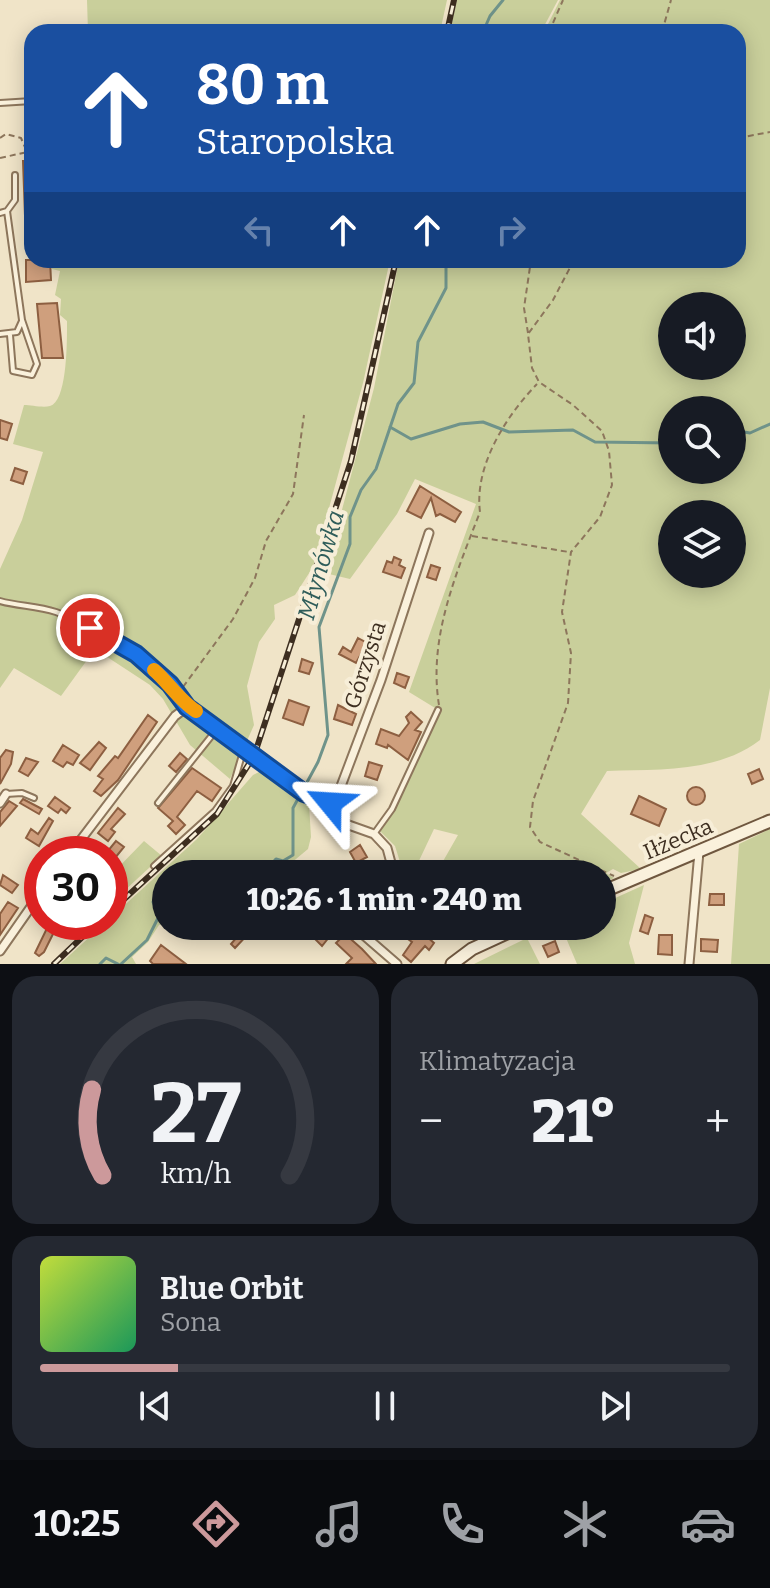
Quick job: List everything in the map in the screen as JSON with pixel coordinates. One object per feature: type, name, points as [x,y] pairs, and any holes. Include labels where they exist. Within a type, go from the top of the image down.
[{"type":"main road","name":"Iłżecka","points":[[616,886],[770,821]]},
{"type":"main road","points":[[452,964],[472,949],[492,940]]},
{"type":"street","name":"Górzysta","points":[[330,803],[338,794],[381,680],[429,533]]},
{"type":"street","points":[[84,836],[175,716],[187,707],[301,790],[330,803],[343,823],[374,834],[387,848],[390,860]]},
{"type":"street","points":[[0,803],[6,794]]},
{"type":"street","points":[[689,964],[699,852]]},
{"type":"street","points":[[0,951],[24,917]]},
{"type":"street","points":[[370,940],[397,964]]},
{"type":"lane","points":[[0,103],[24,102]]},
{"type":"lane","points":[[0,213],[7,211],[15,200],[15,175]]},
{"type":"lane","points":[[7,211],[22,320],[37,364],[32,375],[13,371],[10,335]]},
{"type":"lane","points":[[0,334],[17,332],[22,320]]},
{"type":"lane","points":[[0,601],[59,613],[107,636],[136,654],[182,696],[187,707]]},
{"type":"lane","points":[[374,834],[392,809],[438,710]]},
{"type":"lane","points":[[158,803],[217,729]]},
{"type":"lane","points":[[161,860],[195,832],[224,799],[236,778],[244,748]]},
{"type":"lane","points":[[6,794],[22,793],[34,798]]},
{"type":"path","points":[[552,24],[563,0]]},
{"type":"path","points":[[664,24],[671,0]]},
{"type":"path","points":[[746,136],[770,132]]},
{"type":"path","points":[[0,138],[6,134],[21,138],[24,145]]},
{"type":"path","points":[[0,158],[24,153]]},
{"type":"path","points":[[530,268],[524,308],[532,368],[539,382],[573,405],[602,431],[609,451],[612,485],[600,517],[571,552],[562,612],[571,653],[568,703],[533,801],[530,827],[540,842],[626,882]]},
{"type":"path","points":[[528,334],[553,300],[570,268]]},
{"type":"path","points":[[438,710],[434,679],[438,635],[480,512],[478,492],[491,451],[519,403],[539,382]]},
{"type":"path","points":[[182,696],[186,679],[233,619],[255,578],[266,541],[293,494],[304,415]]},
{"type":"path","points":[[471,536],[571,552]]},
{"type":"green space","points":[[87,0],[447,0],[442,24],[88,24]]},
{"type":"green space","points":[[457,0],[558,0],[545,24],[452,24]]},
{"type":"green space","points":[[560,0],[770,0],[770,688],[760,740],[743,751],[706,764],[607,771],[581,814],[641,869],[621,873],[616,870],[616,860],[444,860],[458,835],[434,829],[419,860],[399,860],[395,846],[380,831],[396,805],[440,711],[409,692],[476,504],[415,479],[397,514],[350,579],[329,574],[328,563],[374,388],[397,268],[746,268],[746,24],[548,24]]},
{"type":"green space","points":[[388,268],[363,383],[313,567],[295,595],[274,605],[275,619],[259,642],[247,686],[254,725],[230,779],[190,745],[163,699],[150,685],[95,649],[61,696],[14,668],[0,688],[0,569],[22,520],[43,452],[13,444],[24,405],[47,407],[56,402],[65,367],[67,321],[60,315],[61,299],[55,295],[60,271],[52,269]]},
{"type":"green space","points":[[261,771],[309,804],[311,837],[308,849],[295,860],[174,860],[197,839],[253,775]]},
{"type":"green space","points":[[770,829],[770,964],[731,964],[739,844]]},
{"type":"green space","points":[[144,841],[162,856],[152,860],[152,865],[128,887],[128,857]]},
{"type":"green space","points":[[152,880],[152,936],[132,957],[136,964],[60,964],[86,940],[128,940],[128,902]]},
{"type":"green space","points":[[644,885],[629,943],[635,964],[577,964],[567,940],[616,940],[616,898]]},
{"type":"green space","points":[[528,940],[540,964],[474,964]]},
{"type":"building","points":[[26,268],[50,268],[51,280],[26,282]]},
{"type":"building","points":[[57,303],[63,358],[42,358],[37,304]]},
{"type":"building","points":[[0,420],[12,424],[7,440],[0,438]]},
{"type":"building","points":[[15,468],[27,472],[23,484],[11,480]]},
{"type":"building","points":[[420,486],[461,512],[455,522],[440,514],[436,516],[431,498],[421,518],[407,511]]},
{"type":"building","points":[[394,557],[401,560],[399,565],[405,568],[401,578],[383,572],[387,561],[392,563]]},
{"type":"building","points":[[431,565],[440,568],[436,580],[427,577]]},
{"type":"building","points":[[358,638],[367,643],[356,663],[339,654],[343,647],[351,652]]},
{"type":"building","points":[[302,659],[313,663],[309,674],[299,671]]},
{"type":"building","points":[[397,673],[409,677],[405,688],[394,683]]},
{"type":"building","points":[[356,676],[366,680],[362,695],[351,691]]},
{"type":"building","points":[[289,700],[309,707],[303,725],[283,718]]},
{"type":"building","points":[[338,705],[356,714],[352,725],[334,719]]},
{"type":"building","points":[[411,712],[422,722],[415,730],[421,732],[408,760],[388,745],[387,748],[376,744],[381,729],[399,736],[409,723],[406,717]]},
{"type":"building","points":[[148,715],[157,722],[118,780],[101,796],[94,791],[103,779],[98,776],[115,756],[118,758]]},
{"type":"building","points":[[99,742],[106,748],[90,770],[80,763]]},
{"type":"building","points":[[63,745],[79,755],[73,765],[67,762],[63,767],[53,761]]},
{"type":"building","points":[[6,750],[13,752],[11,764],[0,784],[0,758]]},
{"type":"building","points":[[180,753],[187,759],[176,772],[169,766]]},
{"type":"building","points":[[26,758],[38,762],[28,776],[19,771]]},
{"type":"building","points":[[369,762],[382,766],[377,780],[365,776]]},
{"type":"building","points":[[192,768],[221,788],[212,801],[197,791],[177,817],[185,825],[176,834],[168,826],[173,821],[158,808]]},
{"type":"building","points":[[759,769],[763,779],[752,784],[748,774]]},
{"type":"building","points":[[696,787],[705,796],[696,805],[687,796]]},
{"type":"building","points":[[639,796],[666,809],[659,826],[631,814]]},
{"type":"building","points":[[55,797],[70,808],[66,813],[61,809],[58,813],[48,806]]},
{"type":"building","points":[[23,799],[42,809],[39,814],[20,803]]},
{"type":"building","points":[[9,801],[17,806],[0,826],[0,812]]},
{"type":"building","points":[[118,808],[125,814],[111,829],[115,832],[112,836],[98,833]]},
{"type":"building","points":[[49,818],[53,821],[45,836],[27,836],[31,829],[38,834]]},
{"type":"building","points":[[360,845],[367,857],[354,860],[350,852]]},
{"type":"building","points":[[3,875],[18,885],[12,893],[0,885]]},
{"type":"building","points":[[710,894],[724,894],[724,905],[709,905]]},
{"type":"building","points":[[8,902],[18,908],[0,935],[0,914]]},
{"type":"building","points":[[645,915],[653,918],[648,934],[640,931]]},
{"type":"building","points":[[659,935],[672,935],[672,955],[658,954]]},
{"type":"building","points":[[701,939],[718,940],[717,952],[701,951]]},
{"type":"building","points":[[41,940],[50,940],[44,952],[39,956],[35,953]]},
{"type":"building","points":[[234,940],[242,940],[235,948],[231,944]]},
{"type":"building","points":[[352,940],[376,964],[346,964],[352,958],[336,943]]},
{"type":"building","points":[[409,940],[431,940],[434,943],[429,950],[425,946],[411,962],[403,955],[412,942]]},
{"type":"building","points":[[555,941],[559,952],[548,957],[543,946]]},
{"type":"building","points":[[161,945],[186,964],[153,964],[150,961]]},
{"type":"waterway","name":"Młynówka","points":[[486,24],[503,0]]},
{"type":"waterway","name":"Młynówka","points":[[285,860],[293,855],[293,808],[318,762],[328,735],[319,627],[350,544],[350,517],[361,490],[376,469],[398,404],[414,383],[418,342],[446,288],[446,268]]},
{"type":"waterway","points":[[390,427],[411,439],[460,424],[483,422],[509,432],[573,430],[595,442],[658,443]]},
{"type":"waterway","points":[[746,432],[770,424]]},
{"type":"waterway","name":"Młynówka","points":[[275,860],[280,860]]},
{"type":"waterway","name":"Młynówka","points":[[121,964],[147,940],[152,930]]},
{"type":"waterway","name":"Młynówka","points":[[100,964],[106,958],[118,964]]},
{"type":"railway","points":[[449,24],[454,0]]},
{"type":"railway","points":[[128,896],[217,814],[254,756],[351,461],[394,268]]},
{"type":"railway","points":[[54,964],[79,940]]},
{"type":"slow traffic","points":[[154,670],[182,696],[187,707],[196,711]]},
{"type":"route","points":[[90,628],[136,654],[182,696],[187,707],[193,708],[304,793],[330,803]]}]
